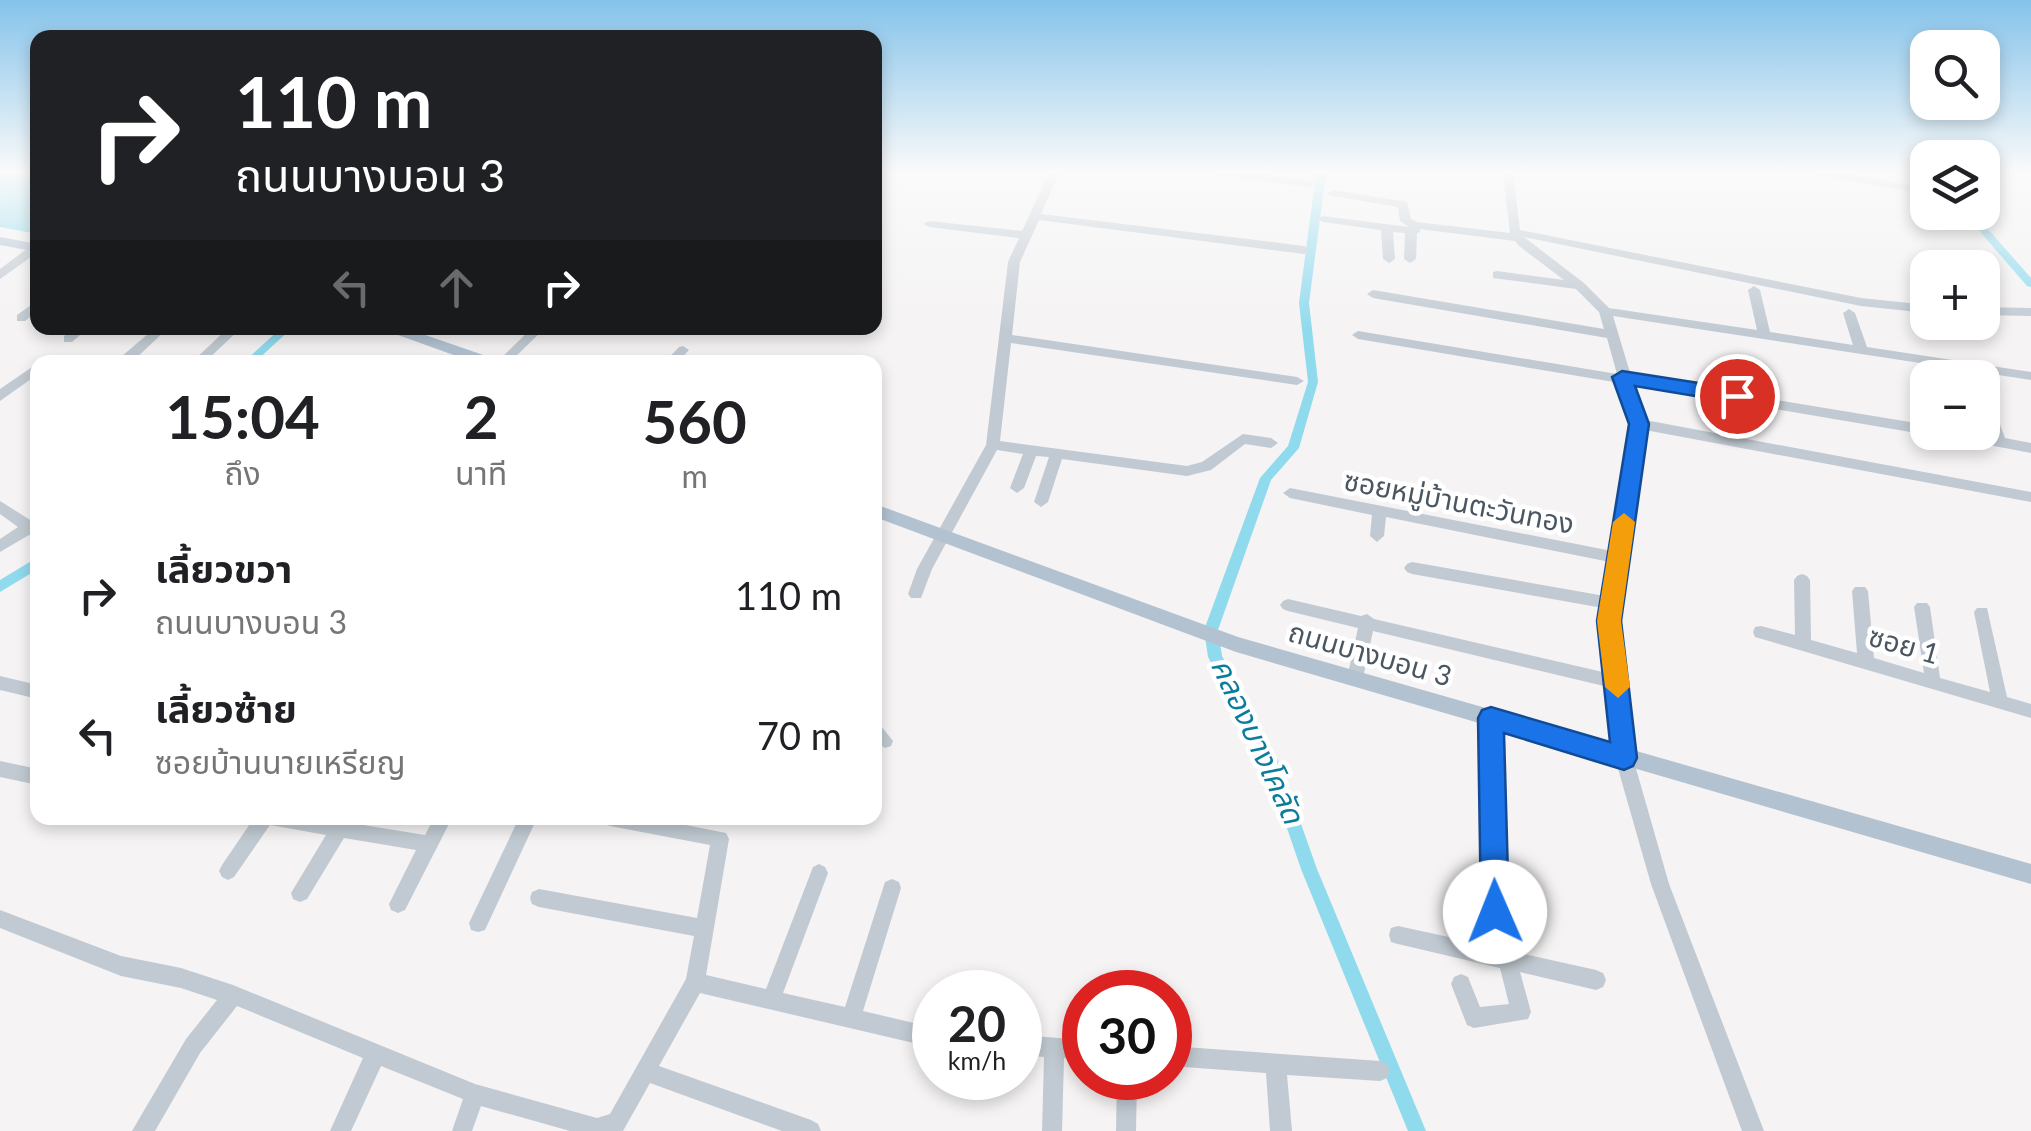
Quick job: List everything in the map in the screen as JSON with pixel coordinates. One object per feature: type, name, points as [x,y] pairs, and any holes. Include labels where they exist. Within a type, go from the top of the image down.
[{"type":"main road","points":[[0,241],[30,247]]},
{"type":"main road","points":[[411,335],[467,355]]},
{"type":"main road","name":"ถนนบางบอน 3","points":[[882,513],[1236,644],[2031,874]]},
{"type":"street","points":[[945,226],[1025,235]]},
{"type":"street","points":[[916,594],[925,569],[993,445],[1014,262],[1029,226]]},
{"type":"street","points":[[1111,226],[1304,250]]},
{"type":"street","points":[[1378,226],[1519,238],[1605,310],[1639,424],[1610,603],[1624,758],[1660,884],[1753,1131]]},
{"type":"street","points":[[1420,226],[1519,238],[1861,302],[1910,307]]},
{"type":"street","points":[[1517,226],[1519,238]]},
{"type":"street","points":[[1387,227],[1388,259]]},
{"type":"street","points":[[1410,259],[1411,230]]},
{"type":"street","points":[[0,275],[30,253]]},
{"type":"street","points":[[1498,275],[1580,286]]},
{"type":"street","points":[[1754,290],[1764,334]]},
{"type":"street","points":[[1373,294],[1610,334]]},
{"type":"street","points":[[1605,310],[2031,376]]},
{"type":"street","points":[[21,318],[30,311]]},
{"type":"street","points":[[2000,311],[2031,312]]},
{"type":"street","points":[[1849,313],[1861,350]]},
{"type":"street","points":[[68,339],[73,335]]},
{"type":"street","points":[[130,355],[154,335]]},
{"type":"street","points":[[206,355],[227,335]]},
{"type":"street","points":[[511,355],[531,335]]},
{"type":"street","points":[[1358,335],[1910,427]]},
{"type":"street","points":[[1006,338],[1297,381]]},
{"type":"street","points":[[677,355],[682,350]]},
{"type":"street","points":[[0,396],[30,372]]},
{"type":"street","points":[[1639,424],[2031,498]]},
{"type":"street","points":[[993,445],[1187,472],[1206,466],[1243,439],[1271,443]]},
{"type":"street","points":[[2000,443],[2031,448]]},
{"type":"street","points":[[1017,488],[1031,450]]},
{"type":"street","points":[[1041,502],[1057,452]]},
{"type":"street","name":"ซอยหมู่บ้านตะวันทอง","points":[[1290,494],[1618,558]]},
{"type":"street","points":[[0,506],[30,526]]},
{"type":"street","points":[[1377,536],[1379,512]]},
{"type":"street","points":[[1431,542],[1432,523]]},
{"type":"street","points":[[0,546],[30,528]]},
{"type":"street","points":[[1498,537],[1498,556]]},
{"type":"street","points":[[1412,568],[1610,603]]},
{"type":"street","points":[[1802,580],[1803,644]]},
{"type":"street","points":[[1860,592],[1866,662]]},
{"type":"street","points":[[1288,605],[1367,620],[1617,682]]},
{"type":"street","points":[[1922,607],[1933,682]]},
{"type":"street","points":[[1982,612],[2000,702]]},
{"type":"street","points":[[1355,678],[1367,620]]},
{"type":"street","name":"ซอย 1","points":[[1761,632],[2031,711]]},
{"type":"street","points":[[0,683],[30,690]]},
{"type":"street","points":[[1461,984],[1474,1018],[1520,1013],[1495,912],[1491,718]]},
{"type":"street","points":[[0,769],[30,775]]},
{"type":"street","points":[[228,871],[259,825]]},
{"type":"street","points":[[312,825],[430,844]]},
{"type":"street","points":[[398,904],[440,825]]},
{"type":"street","points":[[478,924],[525,825]]},
{"type":"street","points":[[0,919],[121,966],[182,978],[233,995],[475,1094],[608,1128],[623,1117],[694,982],[720,838],[648,825]]},
{"type":"street","points":[[300,893],[340,830]]},
{"type":"street","points":[[772,1000],[818,873]]},
{"type":"street","points":[[851,1018],[892,888]]},
{"type":"street","points":[[540,898],[704,929]]},
{"type":"street","points":[[1398,935],[1596,980]]},
{"type":"street","points":[[694,982],[912,1033]]},
{"type":"street","points":[[143,1131],[185,1059],[233,995]]},
{"type":"street","points":[[1042,1047],[1062,1049]]},
{"type":"street","points":[[1052,1131],[1054,1048]]},
{"type":"street","points":[[340,1131],[376,1054]]},
{"type":"street","points":[[1192,1058],[1380,1071]]},
{"type":"street","points":[[1276,1064],[1281,1131]]},
{"type":"street","points":[[647,1072],[811,1131]]},
{"type":"street","points":[[462,1131],[475,1094]]},
{"type":"street","points":[[1126,1131],[1127,1100]]},
{"type":"water","points":[[30,226],[30,233],[0,227]]},
{"type":"waterway","name":"คลองบางโคลัด","points":[[1314,226],[1304,303],[1313,382],[1293,448],[1266,478],[1211,630],[1215,657],[1272,762],[1309,869],[1417,1131]]},
{"type":"waterway","points":[[1983,230],[2031,284]]},
{"type":"waterway","points":[[257,355],[279,335]]},
{"type":"waterway","points":[[0,587],[30,567]]},
{"type":"slow traffic","points":[[1618,687],[1609,621],[1624,522]]},
{"type":"route","points":[[1495,912],[1491,718],[1624,758],[1609,621],[1639,424],[1622,377],[1737,396]]}]
